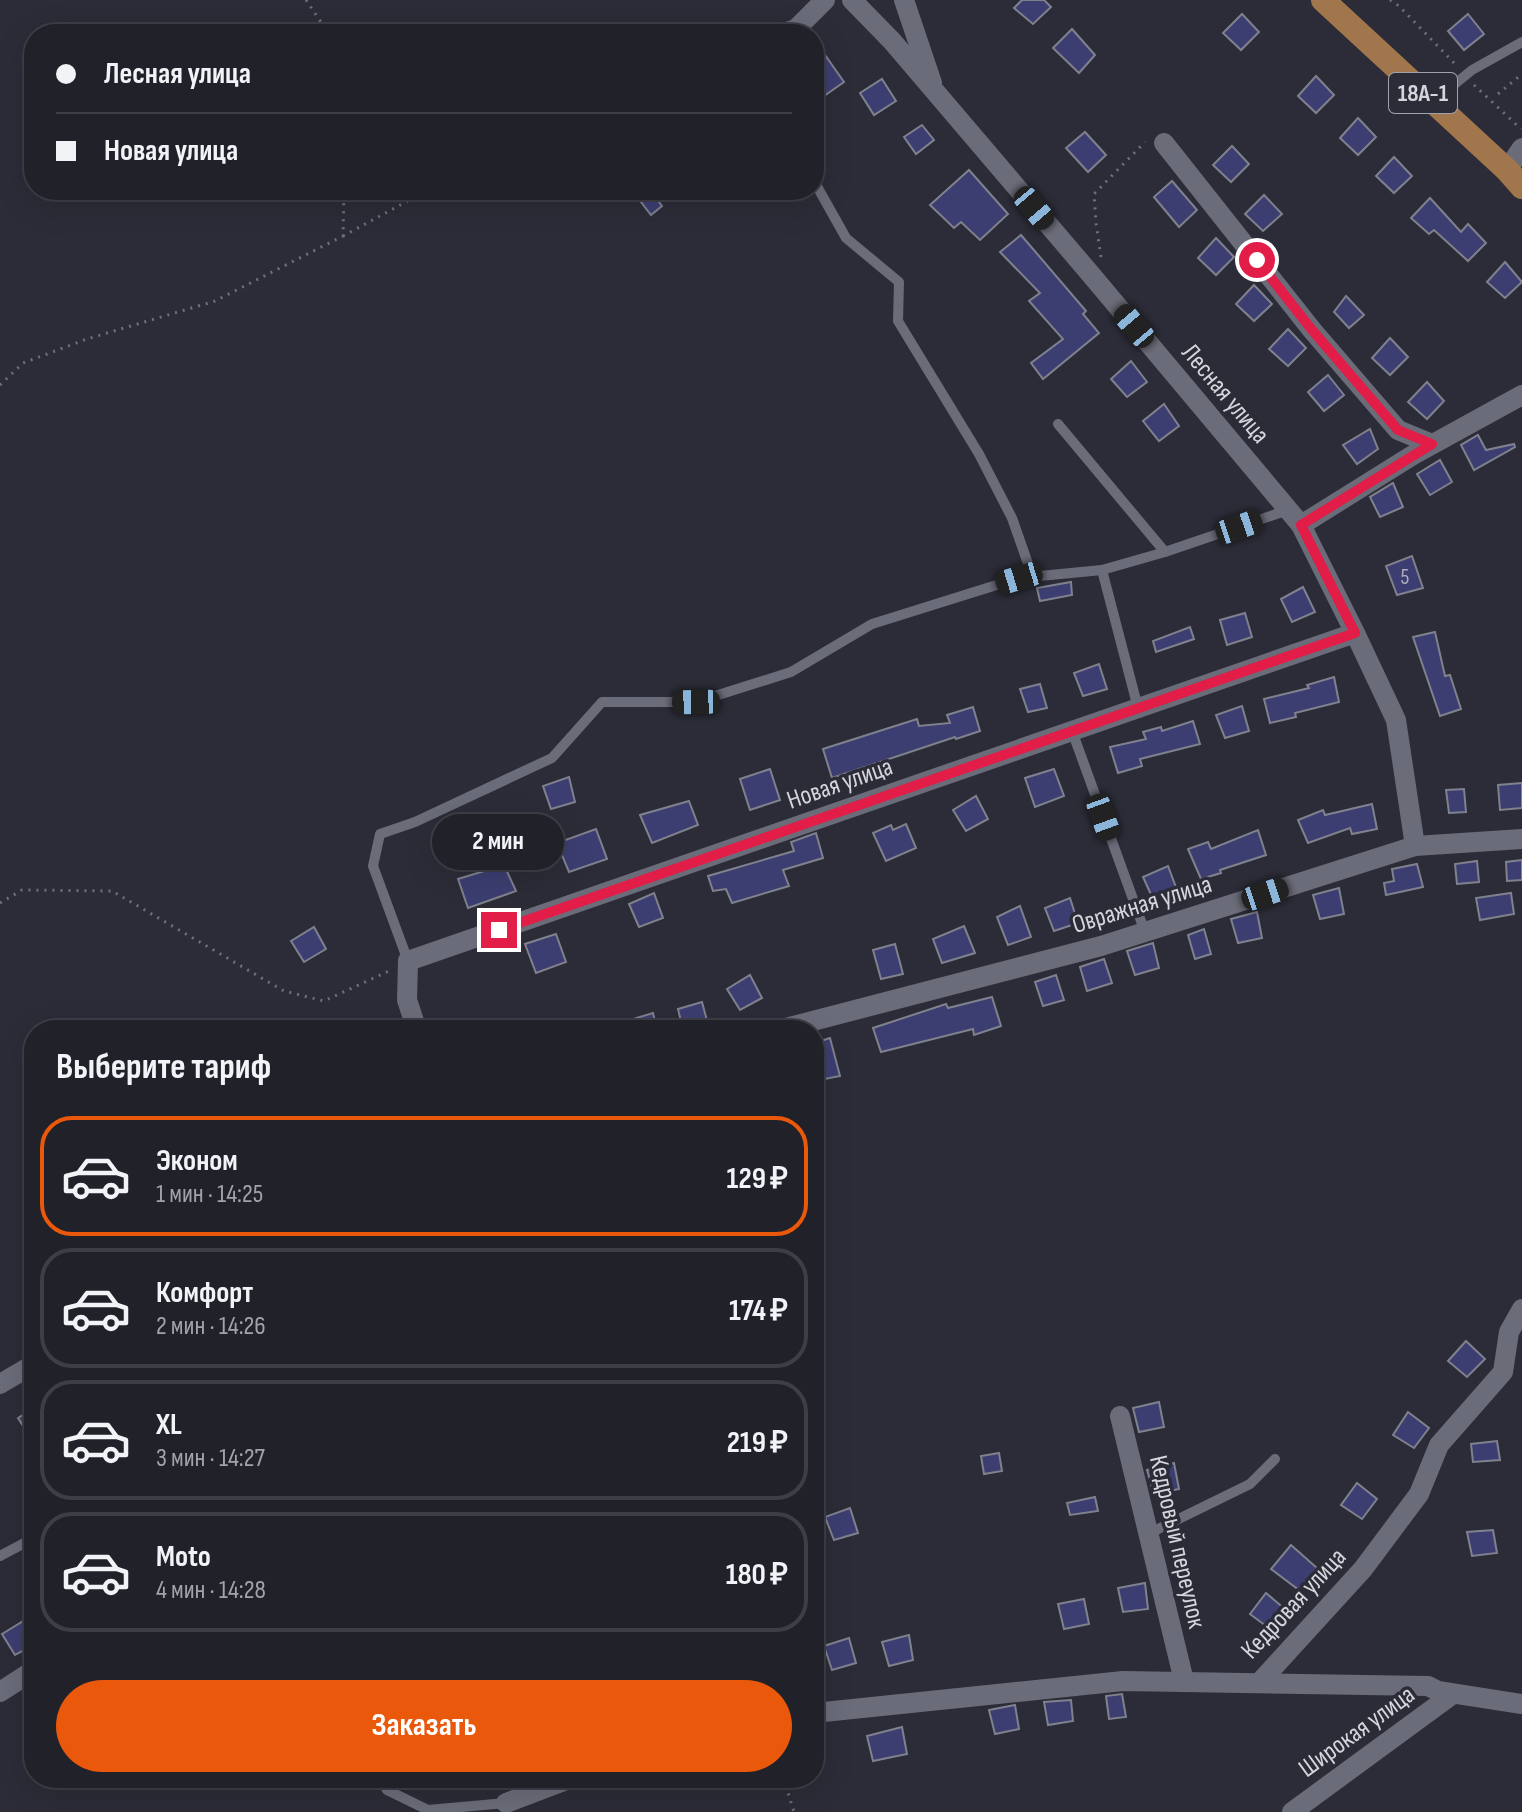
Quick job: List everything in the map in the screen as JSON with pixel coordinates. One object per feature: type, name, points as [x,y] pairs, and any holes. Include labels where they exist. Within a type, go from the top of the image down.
[{"type":"main road","name":"18А-1","points":[[1323,0],[1515,179]]},
{"type":"street","points":[[801,24],[825,0]]},
{"type":"street","name":"Лесная улица","points":[[852,0],[892,41],[1294,517],[1355,633],[1396,720],[1415,846]]},
{"type":"street","points":[[904,0],[935,93]]},
{"type":"street","points":[[1164,143],[1312,330],[1398,430],[1432,444]]},
{"type":"street","points":[[1515,179],[1522,148]]},
{"type":"street","points":[[1294,517],[1522,395]]},
{"type":"street","name":"Новая улица","points":[[408,961],[1355,633]]},
{"type":"street","name":"Овражная улица","points":[[816,1020],[1101,946],[1415,846],[1522,839]]},
{"type":"street","points":[[408,961],[407,1000],[414,1020]]},
{"type":"street","name":"Кедровая улица","points":[[824,1712],[1123,1681],[1260,1682],[1363,1569],[1419,1494],[1439,1445],[1503,1372],[1509,1332],[1522,1309]]},
{"type":"street","points":[[0,1384],[24,1370]]},
{"type":"street","name":"Кедровый переулок","points":[[1120,1416],[1184,1681]]},
{"type":"street","points":[[0,1692],[24,1676]]},
{"type":"street","points":[[1260,1682],[1428,1686],[1453,1694],[1522,1704]]},
{"type":"street","name":"Широкая улица","points":[[1292,1812],[1453,1694]]},
{"type":"street","points":[[506,1803],[546,1788]]},
{"type":"lane","points":[[1433,102],[1472,70],[1522,42]]},
{"type":"lane","points":[[824,199],[846,238],[899,282],[898,321],[979,454],[1012,518],[1033,578]]},
{"type":"lane","points":[[1058,424],[1165,552]]},
{"type":"lane","points":[[408,961],[373,866],[380,834],[415,822],[552,758],[602,702],[696,702],[791,672],[872,624],[1019,578],[1102,570],[1294,517]]},
{"type":"lane","points":[[1102,570],[1138,708]]},
{"type":"lane","points":[[1072,731],[1145,932]]},
{"type":"lane","points":[[1148,1534],[1250,1484],[1275,1459]]},
{"type":"lane","points":[[0,1556],[24,1543]]},
{"type":"lane","points":[[386,1788],[428,1810],[506,1803]]},
{"type":"path","points":[[306,0],[322,24]]},
{"type":"path","points":[[1498,94],[1522,74]]},
{"type":"path","points":[[1093,277],[1102,256],[1094,194],[1147,141],[1164,143]]},
{"type":"path","points":[[343,236],[344,200]]},
{"type":"path","points":[[0,385],[23,363],[87,339],[215,301],[410,200]]},
{"type":"path","points":[[0,903],[22,890],[112,891],[284,991],[324,1001],[408,961]]},
{"type":"path","points":[[787,1788],[794,1812]]},
{"type":"building","points":[[1022,0],[1044,0],[1051,7],[1033,24],[1014,8]]},
{"type":"building","points":[[1242,14],[1259,32],[1241,50],[1223,33]]},
{"type":"building","points":[[1468,14],[1484,34],[1464,50],[1448,31]]},
{"type":"building","points":[[1072,29],[1095,55],[1079,73],[1053,48]]},
{"type":"building","points":[[824,53],[844,82],[824,96]]},
{"type":"building","points":[[1316,76],[1334,95],[1316,113],[1298,96]]},
{"type":"building","points":[[882,79],[896,101],[874,115],[860,93]]},
{"type":"building","points":[[1358,118],[1376,137],[1358,155],[1340,138]]},
{"type":"building","points":[[922,125],[934,140],[916,154],[904,137]]},
{"type":"building","points":[[1085,132],[1106,155],[1088,172],[1066,148]]},
{"type":"building","points":[[1232,146],[1249,164],[1231,182],[1213,165]]},
{"type":"building","points":[[1394,157],[1412,176],[1394,193],[1376,176]]},
{"type":"building","points":[[969,170],[1008,214],[980,240],[961,222],[954,228],[930,205]]},
{"type":"building","points":[[1172,181],[1197,210],[1179,227],[1154,197]]},
{"type":"building","points":[[1264,195],[1282,214],[1263,231],[1245,214]]},
{"type":"building","points":[[1430,198],[1461,232],[1468,224],[1486,243],[1468,261],[1434,230],[1429,234],[1411,218]]},
{"type":"building","points":[[658,200],[662,206],[651,215],[641,202]]},
{"type":"building","points":[[1021,235],[1086,311],[1083,314],[1099,333],[1043,379],[1031,363],[1063,339],[1029,301],[1040,293],[1000,252]]},
{"type":"building","points":[[1216,238],[1234,257],[1216,275],[1198,258]]},
{"type":"building","points":[[1505,262],[1522,282],[1505,298],[1487,282]]},
{"type":"building","points":[[1254,285],[1272,304],[1254,321],[1236,304]]},
{"type":"building","points":[[1346,296],[1364,315],[1349,328],[1334,312]]},
{"type":"building","points":[[1288,329],[1306,348],[1288,366],[1269,349]]},
{"type":"building","points":[[1390,338],[1408,357],[1390,375],[1372,358]]},
{"type":"building","points":[[1131,361],[1147,382],[1127,397],[1111,379]]},
{"type":"building","points":[[1328,375],[1344,395],[1324,411],[1308,392]]},
{"type":"building","points":[[1427,382],[1444,401],[1427,419],[1408,402]]},
{"type":"building","points":[[1164,404],[1179,426],[1159,441],[1143,421]]},
{"type":"building","points":[[1370,429],[1378,449],[1357,464],[1343,445]]},
{"type":"building","points":[[1478,435],[1486,450],[1514,444],[1515,447],[1474,470],[1461,445]]},
{"type":"building","points":[[1440,460],[1452,482],[1430,495],[1417,474]]},
{"type":"building","points":[[1393,483],[1403,507],[1380,517],[1370,497]]},
{"type":"building","points":[[1412,556],[1423,588],[1397,595],[1386,566]]},
{"type":"building","points":[[1071,582],[1072,595],[1040,601],[1037,588]]},
{"type":"building","points":[[1303,587],[1315,612],[1292,622],[1281,599]]},
{"type":"building","points":[[1245,613],[1252,637],[1227,645],[1220,620]]},
{"type":"building","points":[[1190,627],[1194,639],[1156,652],[1153,641]]},
{"type":"building","points":[[1435,632],[1445,676],[1450,675],[1461,709],[1440,716],[1413,637]]},
{"type":"building","points":[[1099,664],[1107,689],[1083,696],[1074,673]]},
{"type":"building","points":[[1334,677],[1339,702],[1270,723],[1264,699],[1309,688],[1307,685]]},
{"type":"building","points":[[1040,684],[1047,708],[1028,712],[1020,689]]},
{"type":"building","points":[[1242,706],[1249,731],[1225,738],[1216,715]]},
{"type":"building","points":[[973,707],[980,731],[832,778],[823,749],[917,719],[919,726],[950,723],[947,715]]},
{"type":"building","points":[[1193,721],[1200,744],[1140,759],[1142,766],[1118,773],[1110,747],[1146,739],[1143,732],[1161,727],[1162,731]]},
{"type":"building","points":[[770,769],[780,800],[750,810],[740,779]]},
{"type":"building","points":[[1054,769],[1064,796],[1035,807],[1025,778]]},
{"type":"building","points":[[569,777],[575,802],[551,809],[543,786]]},
{"type":"building","points":[[1522,783],[1522,808],[1500,810],[1498,785]]},
{"type":"building","points":[[1464,789],[1466,812],[1449,813],[1446,790]]},
{"type":"building","points":[[976,796],[988,819],[966,831],[953,810]]},
{"type":"building","points":[[689,801],[698,825],[652,843],[640,815]]},
{"type":"building","points":[[1372,804],[1377,829],[1352,834],[1350,828],[1308,843],[1298,820],[1323,810],[1325,815]]},
{"type":"building","points":[[906,824],[916,848],[886,861],[873,833],[891,825],[893,830]]},
{"type":"building","points":[[596,829],[607,859],[569,872],[557,843]]},
{"type":"building","points":[[1258,830],[1266,855],[1201,879],[1188,849],[1208,842],[1211,849]]},
{"type":"building","points":[[816,833],[823,858],[783,870],[789,886],[732,903],[726,889],[713,891],[708,876],[794,851],[791,842]]},
{"type":"building","points":[[1522,860],[1522,880],[1507,881],[1506,862]]},
{"type":"building","points":[[1477,861],[1479,882],[1457,884],[1455,864]]},
{"type":"building","points":[[1417,864],[1423,887],[1386,895],[1384,883],[1394,881],[1392,869]]},
{"type":"building","points":[[504,865],[516,891],[468,908],[458,879]]},
{"type":"building","points":[[1168,866],[1177,890],[1153,899],[1143,877]]},
{"type":"building","points":[[1339,888],[1344,914],[1320,919],[1313,895]]},
{"type":"building","points":[[654,893],[663,918],[639,927],[629,904]]},
{"type":"building","points":[[1511,893],[1514,914],[1480,920],[1476,898]]},
{"type":"building","points":[[1070,898],[1078,923],[1054,931],[1045,908]]},
{"type":"building","points":[[1020,906],[1031,937],[1008,945],[997,917]]},
{"type":"building","points":[[1257,912],[1262,938],[1238,943],[1231,919]]},
{"type":"building","points":[[964,926],[975,953],[942,963],[933,939]]},
{"type":"building","points":[[314,927],[326,949],[304,962],[291,941]]},
{"type":"building","points":[[1204,929],[1211,954],[1195,959],[1188,935]]},
{"type":"building","points":[[556,934],[566,962],[536,973],[525,944]]},
{"type":"building","points":[[1153,943],[1159,968],[1135,975],[1127,951]]},
{"type":"building","points":[[895,944],[903,974],[881,979],[873,950]]},
{"type":"building","points":[[1104,959],[1112,983],[1087,991],[1080,967]]},
{"type":"building","points":[[750,975],[762,998],[740,1010],[727,989]]},
{"type":"building","points":[[1056,975],[1064,1000],[1043,1006],[1035,982]]},
{"type":"building","points":[[992,997],[1001,1026],[974,1035],[973,1029],[881,1052],[873,1028],[946,1004],[948,1008]]},
{"type":"building","points":[[702,1002],[707,1020],[681,1020],[678,1009]]},
{"type":"building","points":[[653,1013],[655,1020],[630,1020]]},
{"type":"building","points":[[830,1038],[840,1076],[824,1079],[824,1040]]},
{"type":"building","points":[[1466,1341],[1485,1359],[1467,1377],[1448,1361]]},
{"type":"building","points":[[1159,1402],[1164,1427],[1139,1432],[1133,1408]]},
{"type":"building","points":[[1408,1412],[1429,1428],[1414,1448],[1393,1435]]},
{"type":"building","points":[[1497,1441],[1500,1460],[1473,1462],[1471,1444]]},
{"type":"building","points":[[999,1453],[1002,1471],[984,1474],[981,1456]]},
{"type":"building","points":[[1174,1463],[1179,1489],[1154,1494],[1147,1470]]},
{"type":"building","points":[[1357,1483],[1377,1499],[1362,1519],[1341,1505]]},
{"type":"building","points":[[1095,1497],[1098,1511],[1070,1515],[1067,1503]]},
{"type":"building","points":[[850,1508],[858,1533],[834,1540],[825,1517]]},
{"type":"building","points":[[1493,1530],[1497,1553],[1472,1556],[1467,1532]]},
{"type":"building","points":[[1291,1545],[1317,1568],[1299,1590],[1271,1569]]},
{"type":"building","points":[[1145,1583],[1148,1609],[1123,1612],[1118,1588]]},
{"type":"building","points":[[1266,1593],[1286,1610],[1270,1629],[1250,1614]]},
{"type":"building","points":[[1084,1599],[1089,1624],[1064,1629],[1058,1604]]},
{"type":"building","points":[[24,1621],[24,1650],[15,1655],[2,1634]]},
{"type":"building","points":[[909,1635],[913,1660],[889,1666],[882,1642]]},
{"type":"building","points":[[849,1638],[856,1663],[832,1670],[824,1646]]},
{"type":"building","points":[[1122,1694],[1126,1717],[1109,1719],[1106,1696]]},
{"type":"building","points":[[1071,1700],[1073,1721],[1048,1725],[1044,1702]]},
{"type":"building","points":[[1015,1705],[1019,1729],[995,1734],[989,1710]]},
{"type":"building","points":[[902,1727],[907,1754],[873,1761],[867,1736]]},
{"type":"route","points":[[499,930],[1355,633],[1301,525],[1432,444],[1398,430],[1257,260]]}]
